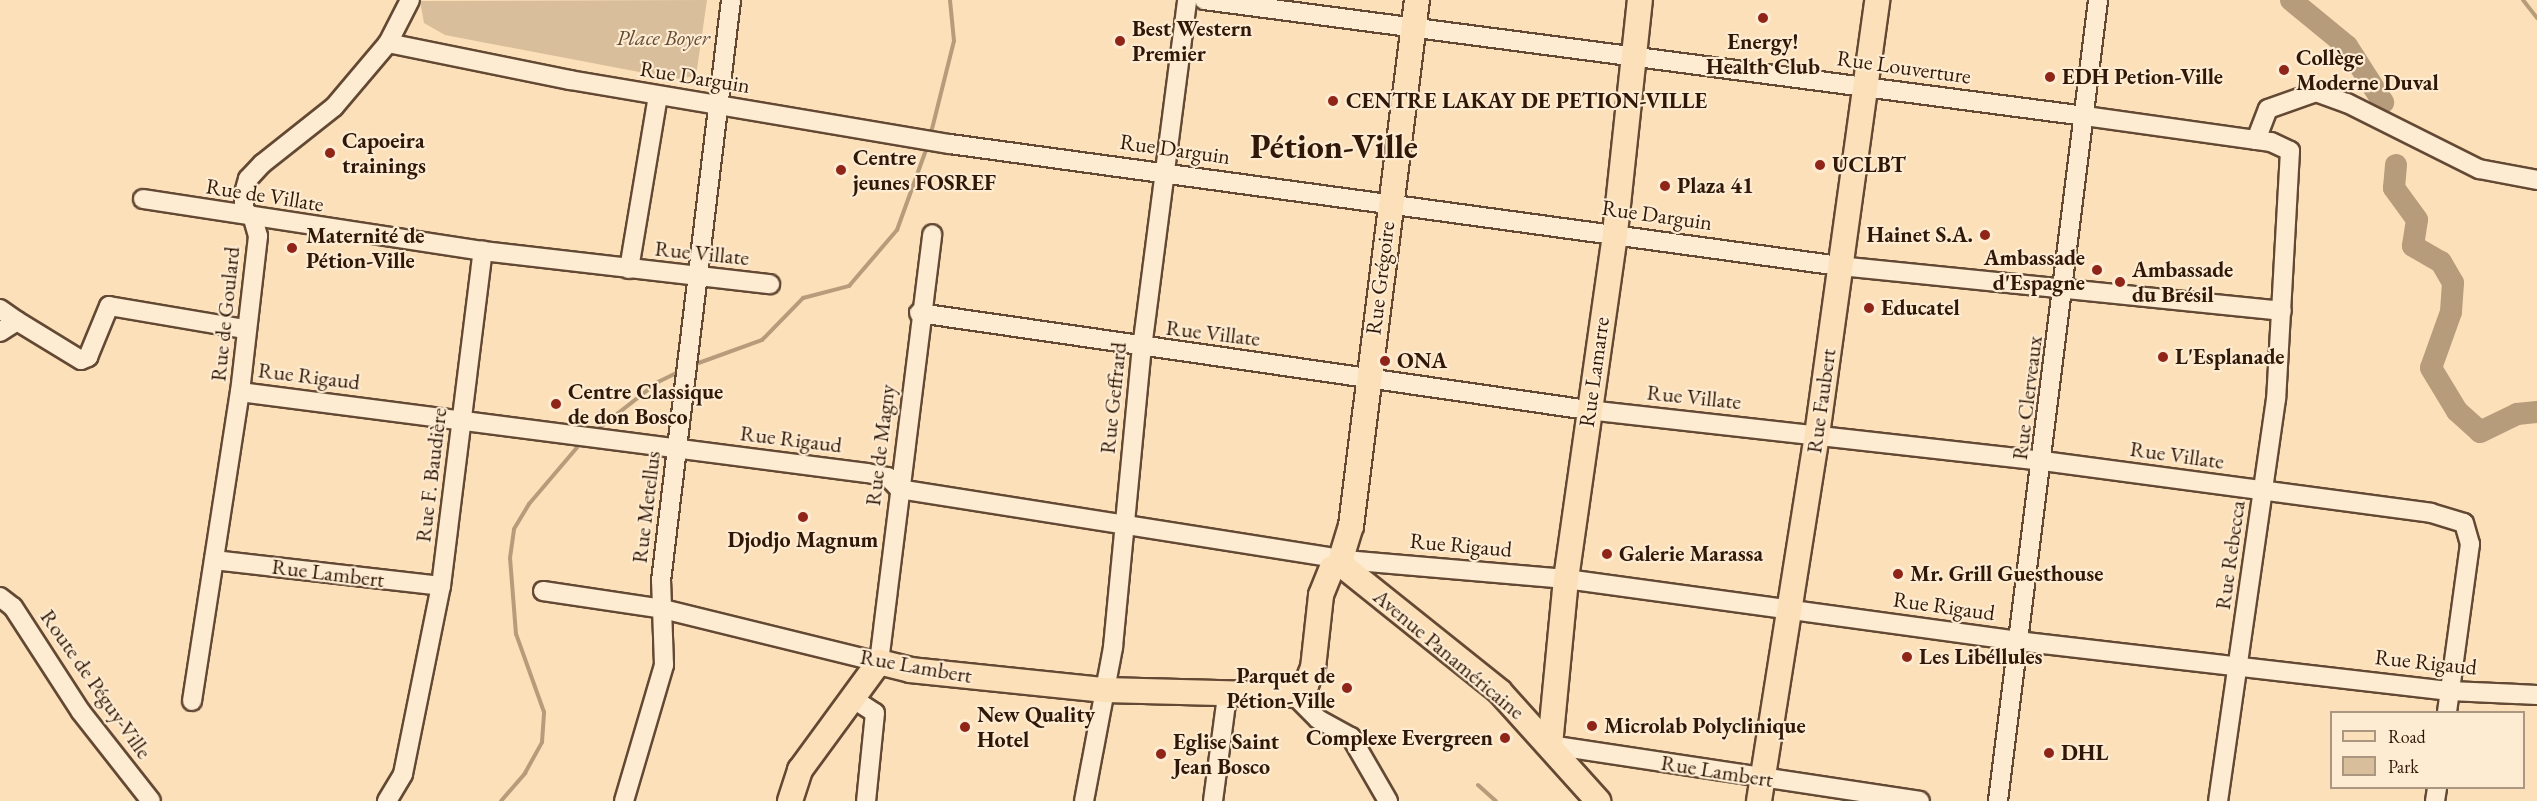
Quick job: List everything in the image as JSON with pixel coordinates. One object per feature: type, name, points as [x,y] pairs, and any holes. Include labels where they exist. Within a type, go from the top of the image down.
[{"type":"main road","name":"Rue Grégoire","points":[[1294,695],[1306,686],[1314,668],[1321,595],[1338,561],[1351,526],[1389,202],[1417,0]]},
{"type":"main road","name":"Rue Lamarre","points":[[1550,745],[1566,579],[1588,410],[1615,233],[1640,0]]},
{"type":"main road","name":"Rue Faubert","points":[[1761,790],[1817,435],[1877,0]]},
{"type":"main road","name":"Avenue Panaméricaine","points":[[1338,561],[1500,692],[1598,801]]},
{"type":"main road","name":"Rue Lambert","points":[[879,662],[910,670],[1105,690],[1227,696],[1294,695]]},
{"type":"main road","points":[[790,801],[800,770],[879,662]]},
{"type":"street","name":"Rue de Goulard","points":[[192,701],[240,392],[245,329],[258,236],[253,218],[244,210],[248,179],[262,164],[334,107],[388,43],[410,0]]},
{"type":"street","name":"Rue Metellus","points":[[624,801],[664,665],[661,581],[731,0]]},
{"type":"street","name":"Rue Geffrard","points":[[1084,801],[1105,690],[1142,348],[1187,0]]},
{"type":"street","name":"Rue Louverture","points":[[1204,0],[1633,57],[1866,85],[2256,140],[2290,151],[2290,172]]},
{"type":"street","name":"Rue Clerveaux","points":[[1998,801],[2043,461],[2098,0]]},
{"type":"street","name":"Rue Darguin","points":[[388,43],[658,96],[908,138],[1615,233],[1840,266],[2282,311]]},
{"type":"street","points":[[2256,140],[2268,109],[2316,92],[2347,103],[2479,169],[2537,180]]},
{"type":"street","points":[[629,269],[658,96]]},
{"type":"street","name":"Rue Rebecca","points":[[2218,801],[2276,399],[2290,172]]},
{"type":"street","name":"Rue de Villate","points":[[143,200],[483,251],[629,269]]},
{"type":"street","name":"Rue de Magny","points":[[879,662],[919,313],[932,234]]},
{"type":"street","name":"Rue F. Baudière","points":[[387,801],[403,774],[419,704],[441,586],[483,251]]},
{"type":"street","name":"Rue Villate","points":[[629,269],[770,284]]},
{"type":"street","points":[[0,309],[81,360],[88,357],[109,306],[245,329]]},
{"type":"street","name":"Rue Villate","points":[[919,313],[1142,348],[1588,410],[2043,461],[2430,513],[2464,523],[2470,544],[2450,691]]},
{"type":"street","points":[[0,332],[17,321]]},
{"type":"street","name":"Rue Rigaud","points":[[240,392],[867,473],[888,477],[899,489],[1105,520],[1124,526],[1338,561],[1566,579],[2018,640],[2239,664],[2450,691],[2537,695]]},
{"type":"street","name":"Rue Lambert","points":[[214,560],[441,586]]},
{"type":"street","name":"Rue Lambert","points":[[543,591],[663,609],[879,662]]},
{"type":"street","name":"Route de Péguy-Ville","points":[[0,597],[13,607],[81,712],[151,801]]},
{"type":"street","points":[[2447,711],[2450,691]]},
{"type":"street","points":[[1294,695],[1318,719],[1351,737],[1388,801]]},
{"type":"street","points":[[1213,801],[1227,696]]},
{"type":"street","points":[[852,698],[875,713],[866,801]]},
{"type":"street","name":"Rue Lambert","points":[[1550,745],[1761,790],[1920,801]]},
{"type":"green space","name":"Place Boyer","points":[[707,0],[696,76],[676,79],[445,35],[424,23],[420,1]]},
{"type":"waterway","points":[[930,137],[954,41],[950,0]]},
{"type":"waterway","points":[[2291,0],[2347,46],[2383,102]]},
{"type":"waterway","points":[[2523,0],[2537,18]]},
{"type":"waterway","points":[[693,365],[762,340],[803,298],[849,286],[897,230],[927,147]]},
{"type":"waterway","points":[[2396,165],[2394,188],[2417,220],[2413,246],[2441,262],[2453,283],[2451,312],[2431,368],[2457,411],[2480,432],[2517,414],[2537,412]]},
{"type":"waterway","points":[[594,432],[658,382],[681,371]]},
{"type":"waterway","points":[[501,801],[525,773],[542,742],[544,712],[516,634],[510,558],[514,529],[529,504],[581,443]]},
{"type":"waterway","points":[[1478,785],[1496,801]]},
{"type":"place","name":"Energy! Health Club","points":[[1763,18]]},
{"type":"place","name":"Best Western Premier","points":[[1120,41]]},
{"type":"place","name":"Collège Moderne Duval","points":[[2284,70]]},
{"type":"place","name":"EDH Petion-Ville","points":[[2050,77]]},
{"type":"place","name":"CENTRE LAKAY DE PETION-VILLE","points":[[1333,101]]},
{"type":"place","name":"Capoeira trainings","points":[[330,153]]},
{"type":"place","name":"UCLBT","points":[[1820,165]]},
{"type":"place","name":"Centre jeunes FOSREF","points":[[841,170]]},
{"type":"place","name":"Plaza 41","points":[[1665,186]]},
{"type":"place","name":"Hainet S.A.","points":[[1985,235]]},
{"type":"place","name":"Maternité de Pétion-Ville","points":[[292,248]]},
{"type":"place","name":"Ambassade d'Espagne","points":[[2097,270]]},
{"type":"place","name":"Ambassade du Brésil","points":[[2120,282]]},
{"type":"place","name":"Educatel","points":[[1869,308]]},
{"type":"place","name":"L'Esplanade","points":[[2163,357]]},
{"type":"place","name":"ONA","points":[[1385,361]]},
{"type":"place","name":"Centre Classique de don Bosco","points":[[556,404]]},
{"type":"place","name":"Djodjo Magnum","points":[[803,517]]},
{"type":"place","name":"Galerie Marassa","points":[[1607,554]]},
{"type":"place","name":"Mr. Grill Guesthouse","points":[[1898,574]]},
{"type":"place","name":"Les Libéllules","points":[[1907,657]]},
{"type":"place","name":"Parquet de Pétion-Ville","points":[[1347,688]]},
{"type":"place","name":"Microlab Polyclinique","points":[[1592,726]]},
{"type":"place","name":"New Quality Hotel","points":[[965,727]]},
{"type":"place","name":"Complexe Evergreen","points":[[1505,738]]},
{"type":"place","name":"DHL","points":[[2049,753]]},
{"type":"place","name":"Eglise Saint Jean Bosco","points":[[1161,754]]},
{"type":"district","name":"Pétion-Ville","points":[[1334,147]]}]
